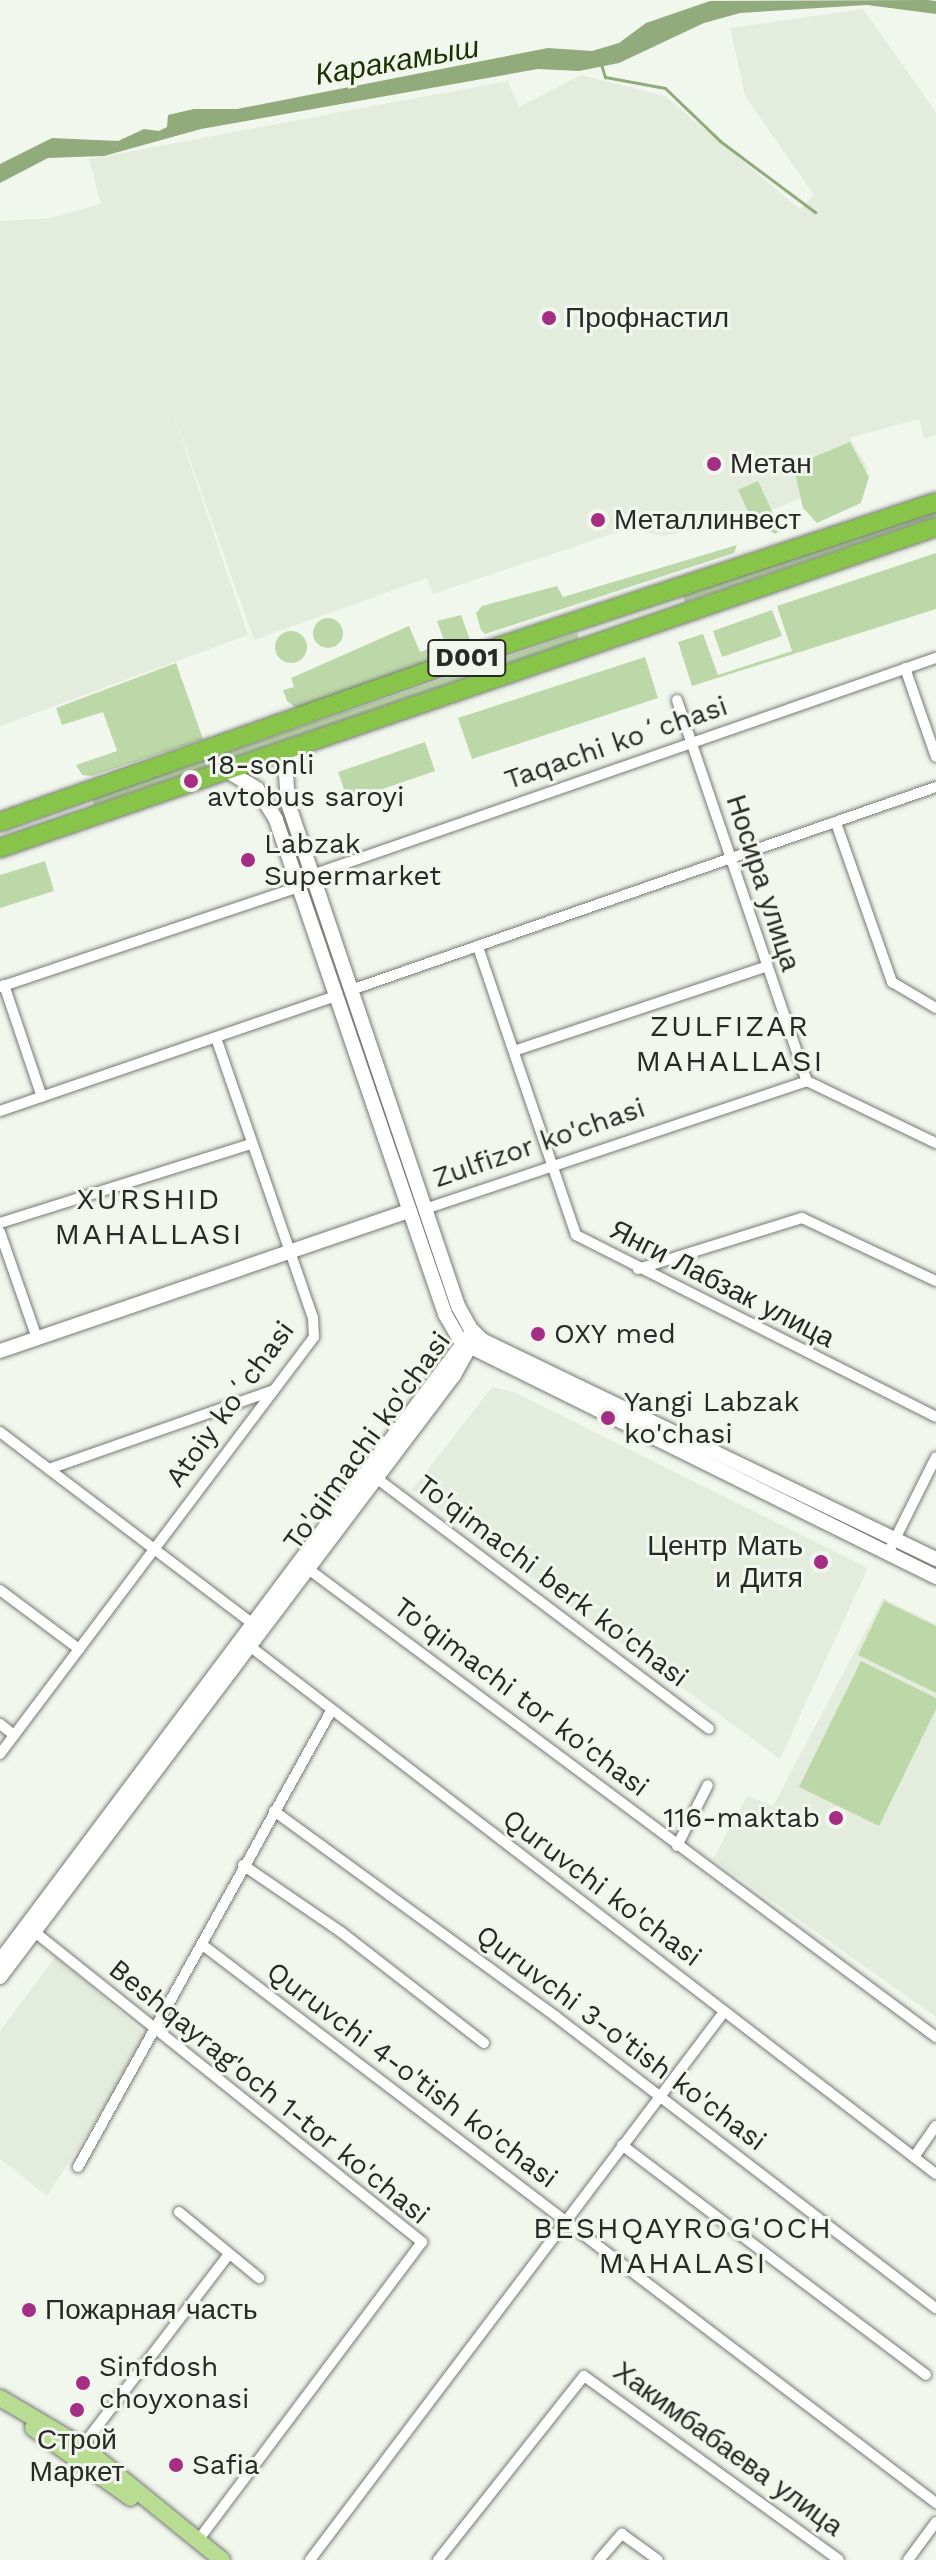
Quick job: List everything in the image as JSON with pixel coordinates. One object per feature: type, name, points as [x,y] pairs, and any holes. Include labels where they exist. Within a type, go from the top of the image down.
[{"type":"highway","name":"D001","points":[[0,822],[594,615],[936,502]]},
{"type":"highway","name":"D001","points":[[0,848],[936,527]]},
{"type":"highway","points":[[666,592],[674,618]]},
{"type":"highway","points":[[594,615],[602,642]]},
{"type":"highway","points":[[73,796],[81,819]]},
{"type":"main road","points":[[305,741],[286,774],[296,827],[462,1316],[474,1333],[936,1559]]},
{"type":"main road","points":[[224,769],[257,789],[280,832],[445,1314],[465,1346],[936,1577]]},
{"type":"main road","points":[[280,832],[296,827]]},
{"type":"main road","name":"Zulfizor ko'chasi","points":[[0,1351],[410,1211]]},
{"type":"main road","name":"To'qimachi ko'chasi","points":[[0,1977],[30,1929],[474,1333]]},
{"type":"main road","name":"To'qimachi ko'chasi","points":[[256,1626],[307,1568],[371,1474]]},
{"type":"main road","name":"To'qimachi ko'chasi","points":[[0,1961],[30,1929]]},
{"type":"main road","points":[[0,2398],[79,2451],[199,2539],[222,2560]]},
{"type":"main road","points":[[0,2409],[79,2451],[206,2560]]},
{"type":"street","name":"Taqachi koʻchasi","points":[[312,875],[936,658]]},
{"type":"street","points":[[905,668],[936,757]]},
{"type":"street","name":"Носира улица","points":[[677,700],[765,967],[807,1081]]},
{"type":"street","points":[[351,990],[936,787]]},
{"type":"street","points":[[836,823],[892,982],[936,1008]]},
{"type":"street","points":[[42,1097],[2,986],[299,887]]},
{"type":"street","name":"Янги Лабзак улица","points":[[478,947],[576,1235],[936,1417]]},
{"type":"street","points":[[514,1051],[765,967]]},
{"type":"street","points":[[0,1111],[336,996]]},
{"type":"street","name":"Atoiy koʻchasi","points":[[0,1754],[276,1390],[315,1330],[216,1038]]},
{"type":"street","points":[[807,1081],[936,1143]]},
{"type":"street","name":"Zulfizor ko'chasi","points":[[425,1209],[807,1081]]},
{"type":"street","points":[[0,1223],[251,1144]]},
{"type":"street","points":[[638,1269],[802,1218],[936,1281]]},
{"type":"street","points":[[0,1232],[37,1338]]},
{"type":"street","points":[[49,1469],[276,1390]]},
{"type":"street","points":[[0,1432],[256,1626]]},
{"type":"street","points":[[888,1553],[936,1457]]},
{"type":"street","name":"To'qimachi berk ko'chasi","points":[[371,1474],[709,1729]]},
{"type":"street","name":"To'qimachi tor ko'chasi","points":[[307,1568],[936,2037]]},
{"type":"street","points":[[0,1590],[79,1649]]},
{"type":"street","name":"Quruvchi ko'chasi","points":[[245,1642],[936,2174]]},
{"type":"street","points":[[78,2167],[204,1946],[243,1865],[331,1711]]},
{"type":"street","points":[[0,1724],[14,1735]]},
{"type":"street","points":[[677,1846],[708,1785]]},
{"type":"street","name":"Quruvchi 3-o'tish ko'chasi","points":[[274,1811],[659,2097],[936,2308]]},
{"type":"street","points":[[243,1865],[341,1932],[484,2043]]},
{"type":"street","name":"Beshqayrag'och 1-tor ko'chasi","points":[[30,1929],[422,2242],[199,2539]]},
{"type":"street","name":"Quruvchi 4-o'tish ko'chasi","points":[[204,1946],[936,2503]]},
{"type":"street","points":[[310,2560],[563,2220],[724,2012]]},
{"type":"street","points":[[914,2157],[936,2126]]},
{"type":"street","points":[[622,2145],[926,2375]]},
{"type":"street","points":[[179,2212],[259,2278]]},
{"type":"street","points":[[79,2451],[229,2254]]},
{"type":"street","name":"Хакимбабаева улица","points":[[438,2560],[584,2376],[839,2560]]},
{"type":"street","points":[[908,2560],[936,2522]]},
{"type":"street","points":[[599,2560],[622,2534],[658,2560]]},
{"type":"shaded area","points":[[927,0],[936,1],[936,14],[867,5],[740,13],[704,23],[619,63],[579,71],[538,69],[201,129],[104,156],[48,158],[0,183],[0,164],[52,138],[118,141],[144,129],[159,131],[167,127],[168,115],[194,109],[237,109],[548,48],[592,51],[619,43],[646,23],[710,1]]},
{"type":"shaded area","points":[[863,9],[936,112],[936,435],[924,439],[919,419],[850,438],[869,470],[753,518],[662,536],[630,528],[433,594],[427,578],[254,640],[170,404],[248,635],[0,726],[0,221],[50,218],[101,204],[89,159],[508,81],[519,107],[581,75],[665,96],[800,209],[814,195],[745,96],[730,28]]},
{"type":"shaded area","points":[[850,442],[869,477],[861,503],[817,523],[803,508],[795,473],[804,461]]},
{"type":"shaded area","points":[[758,481],[781,530],[775,534],[753,522],[738,490]]},
{"type":"shaded area","points":[[936,509],[936,516],[685,602],[683,596]]},
{"type":"shaded area","points":[[737,545],[734,553],[485,634],[481,630],[476,613],[482,606],[557,586],[563,597]]},
{"type":"shaded area","points":[[936,553],[936,609],[692,686],[678,642],[703,634],[718,675],[792,651],[777,606]]},
{"type":"shaded area","points":[[772,610],[782,636],[722,657],[713,631]]},
{"type":"shaded area","points":[[461,615],[470,640],[466,651],[298,709],[287,701],[283,690],[294,687],[291,678],[409,626],[420,652],[445,643],[437,621]]},
{"type":"shaded area","points":[[328,618],[339,622],[343,633],[339,644],[328,648],[317,644],[313,633],[317,622]]},
{"type":"shaded area","points":[[291,631],[302,636],[307,647],[302,658],[291,663],[280,658],[275,647],[280,636]]},
{"type":"shaded area","points":[[577,633],[579,639],[94,805],[92,799]]},
{"type":"shaded area","points":[[645,657],[658,698],[472,759],[458,718]]},
{"type":"shaded area","points":[[176,663],[203,739],[92,776],[82,775],[76,765],[117,751],[103,712],[62,725],[56,708]]},
{"type":"shaded area","points":[[425,742],[435,771],[348,801],[338,772]]},
{"type":"shaded area","points":[[45,861],[54,891],[0,908],[0,875]]},
{"type":"shaded area","points":[[492,1387],[514,1392],[868,1568],[780,1759],[412,1490]]},
{"type":"shaded area","name":"116-maktab","points":[[883,1598],[936,1624],[936,2017],[713,1859],[747,1796],[773,1806]]},
{"type":"shaded area","points":[[884,1601],[936,1626],[936,1693],[858,1655]]},
{"type":"shaded area","points":[[861,1661],[936,1698],[936,1709],[879,1826],[799,1787]]},
{"type":"shaded area","points":[[56,1956],[149,2038],[47,2196],[0,2159],[0,2031]]},
{"type":"waterway","points":[[601,64],[605,77],[665,88],[720,141],[815,212]]},
{"type":"place","name":"Профнастил","points":[[549,318]]},
{"type":"place","name":"Метан","points":[[714,464]]},
{"type":"place","name":"Металлинвест","points":[[598,520]]},
{"type":"place","name":"18-sonli avtobus saroyi","points":[[191,781]]},
{"type":"place","name":"Labzak Supermarket","points":[[248,860]]},
{"type":"place","name":"OXY med","points":[[538,1334]]},
{"type":"place","name":"Yangi Labzak ko'chasi","points":[[608,1418]]},
{"type":"place","name":"Центр Мать и Дитя","points":[[821,1562]]},
{"type":"place","name":"116-maktab","points":[[836,1818]]},
{"type":"place","name":"Пожарная часть","points":[[29,2310]]},
{"type":"place","name":"Sinfdosh choyxonasi","points":[[83,2383]]},
{"type":"place","name":"Строй Маркет","points":[[77,2410]]},
{"type":"place","name":"Safia","points":[[176,2465]]},
{"type":"district","name":"ZULFIZAR MAHALLASI","points":[[730,1043]]},
{"type":"district","name":"XURSHID MAHALLASI","points":[[149,1216]]},
{"type":"district","name":"BESHQAYROG'OCH MAHALASI","points":[[683,2245]]},
{"type":"water label","name":"Каракамыш","points":[[397,61]]}]
